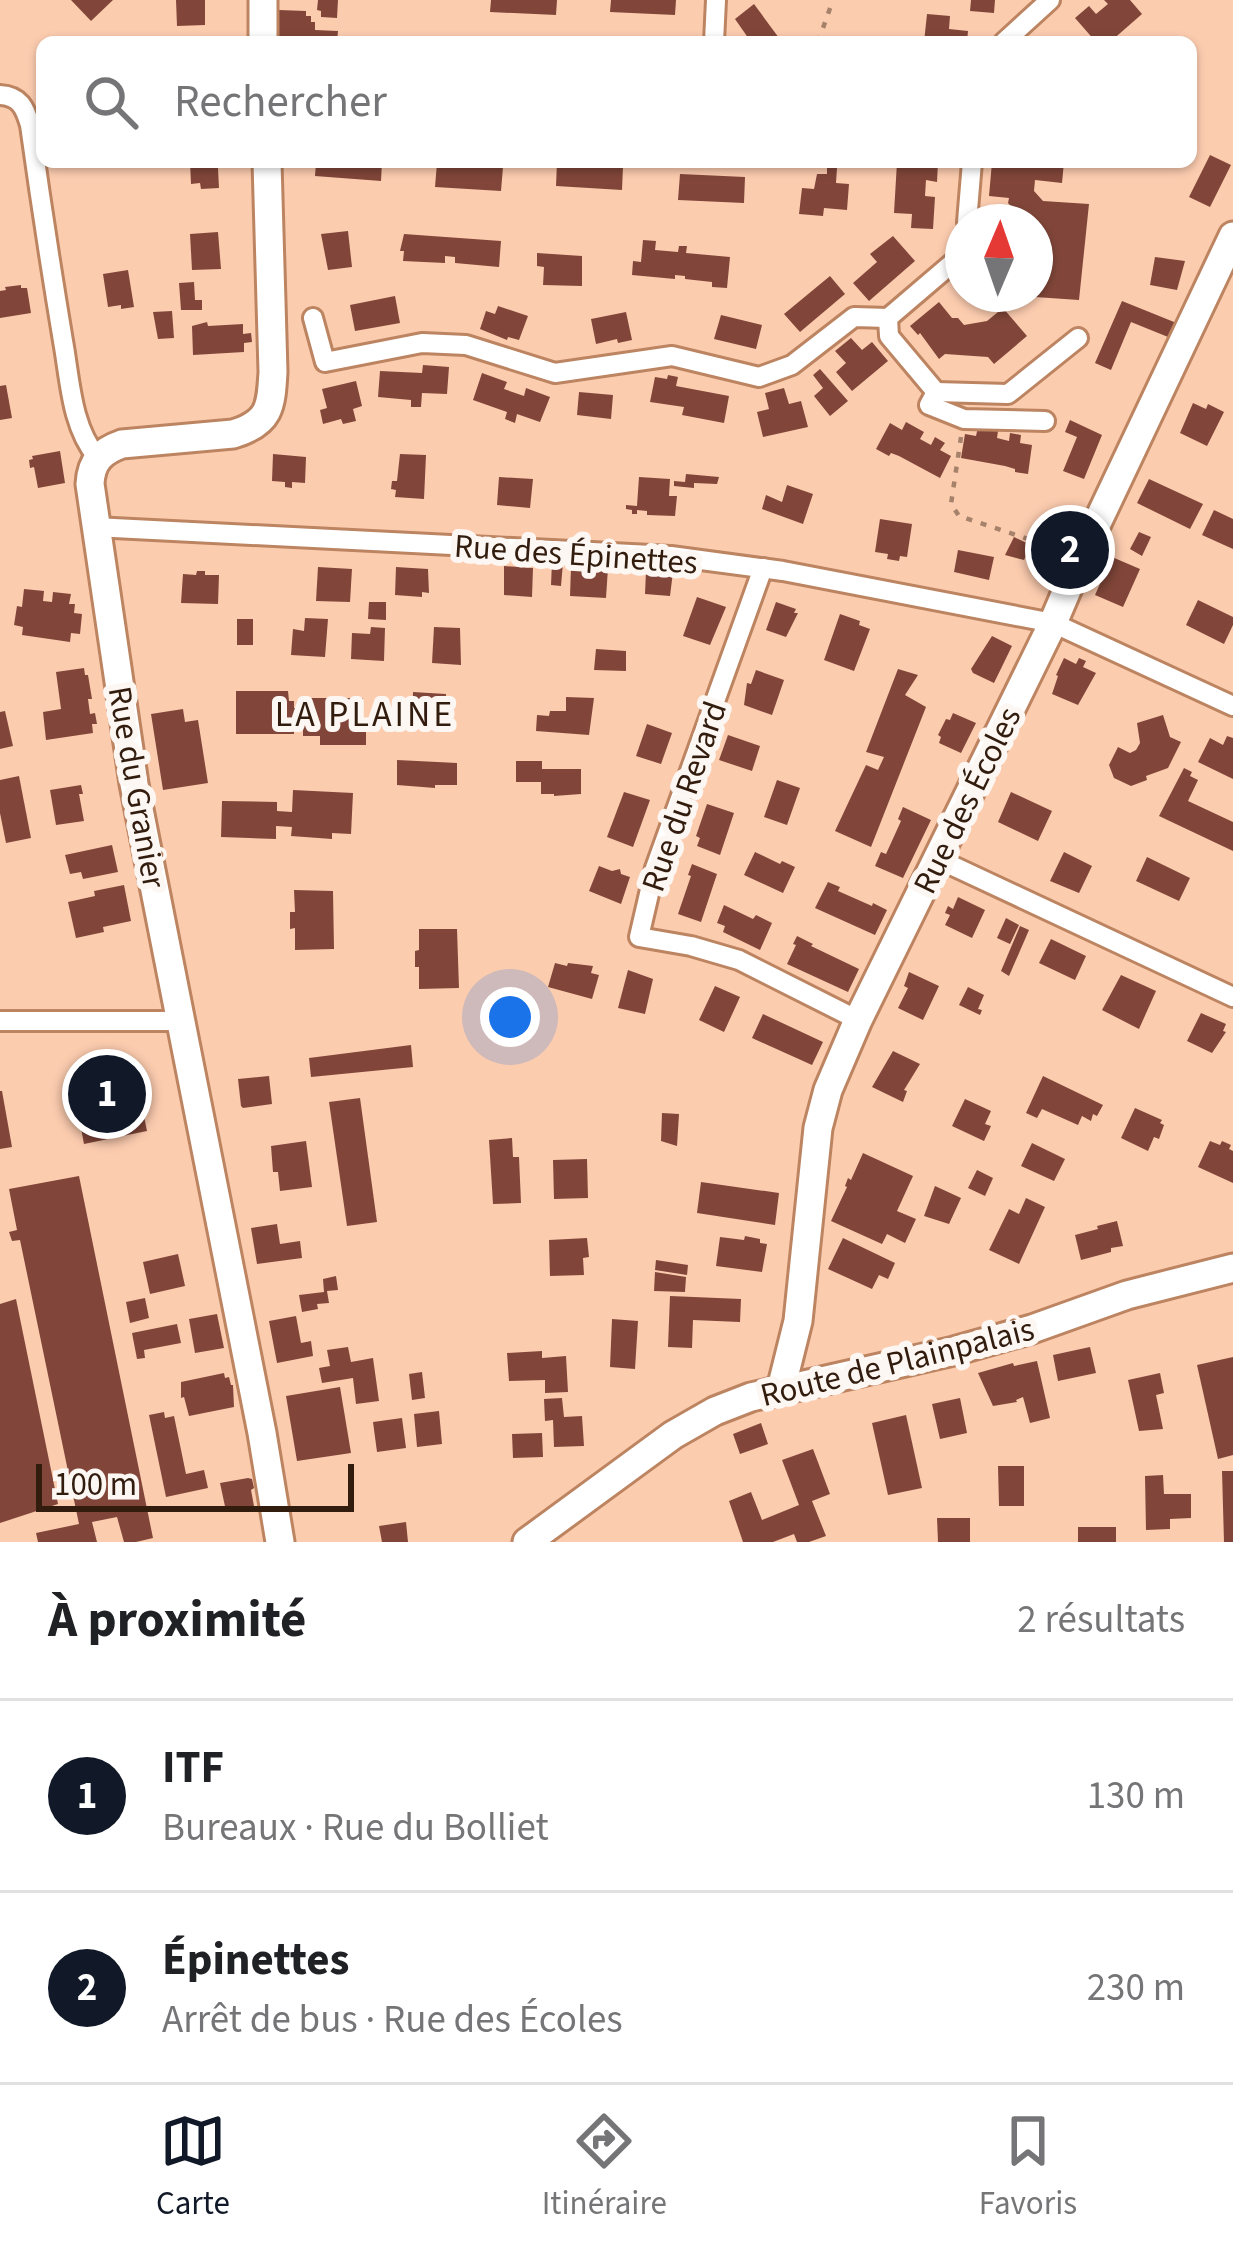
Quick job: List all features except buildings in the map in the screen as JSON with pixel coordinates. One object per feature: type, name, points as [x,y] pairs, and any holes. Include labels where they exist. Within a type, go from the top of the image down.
[{"type":"street","points":[[262,0],[263,36]]},
{"type":"street","points":[[714,36],[716,0]]},
{"type":"street","points":[[1010,36],[1047,1]]},
{"type":"street","points":[[0,94],[23,105],[36,162]]},
{"type":"street","points":[[37,168],[76,411],[83,437],[98,457],[122,445],[233,434],[250,429],[268,410],[273,372],[266,168]]},
{"type":"street","points":[[969,204],[972,168]]},
{"type":"street","name":"Rue des Écoles","points":[[781,1389],[798,1321],[818,1128],[828,1090],[1233,236]]},
{"type":"street","points":[[314,318],[325,362],[422,343],[466,345],[555,373],[672,356],[759,377],[792,365],[854,317],[888,319],[945,270]]},
{"type":"street","points":[[888,319],[889,336],[936,392],[1008,394],[1078,338]]},
{"type":"street","points":[[936,392],[929,405],[964,419],[1045,421]]},
{"type":"street","name":"Rue du Granier","points":[[98,457],[90,476],[94,527],[134,784],[280,1542]]},
{"type":"street","name":"Rue des Épinettes","points":[[94,527],[671,556],[763,568],[1053,623],[1233,706]]},
{"type":"street","name":"Rue du Revard","points":[[763,568],[656,868],[639,937],[739,960],[858,1020]]},
{"type":"street","points":[[938,859],[1233,997]]},
{"type":"street","points":[[0,1021],[179,1021]]},
{"type":"street","name":"Route de Plainpalais","points":[[527,1542],[642,1455],[733,1404],[781,1389],[954,1352],[1127,1295],[1233,1268]]},
{"type":"street","name":"Route de Plainpalais","points":[[548,1542],[582,1500]]},
{"type":"path","points":[[820,36],[833,0]]},
{"type":"path","points":[[964,419],[951,504],[959,516],[1081,557]]},
{"type":"place","name":"Épinettes","points":[[1070,550]]},
{"type":"place","name":"ITF","points":[[107,1094]]},
{"type":"district","name":"LA PLAINE","points":[[365,713]]}]
